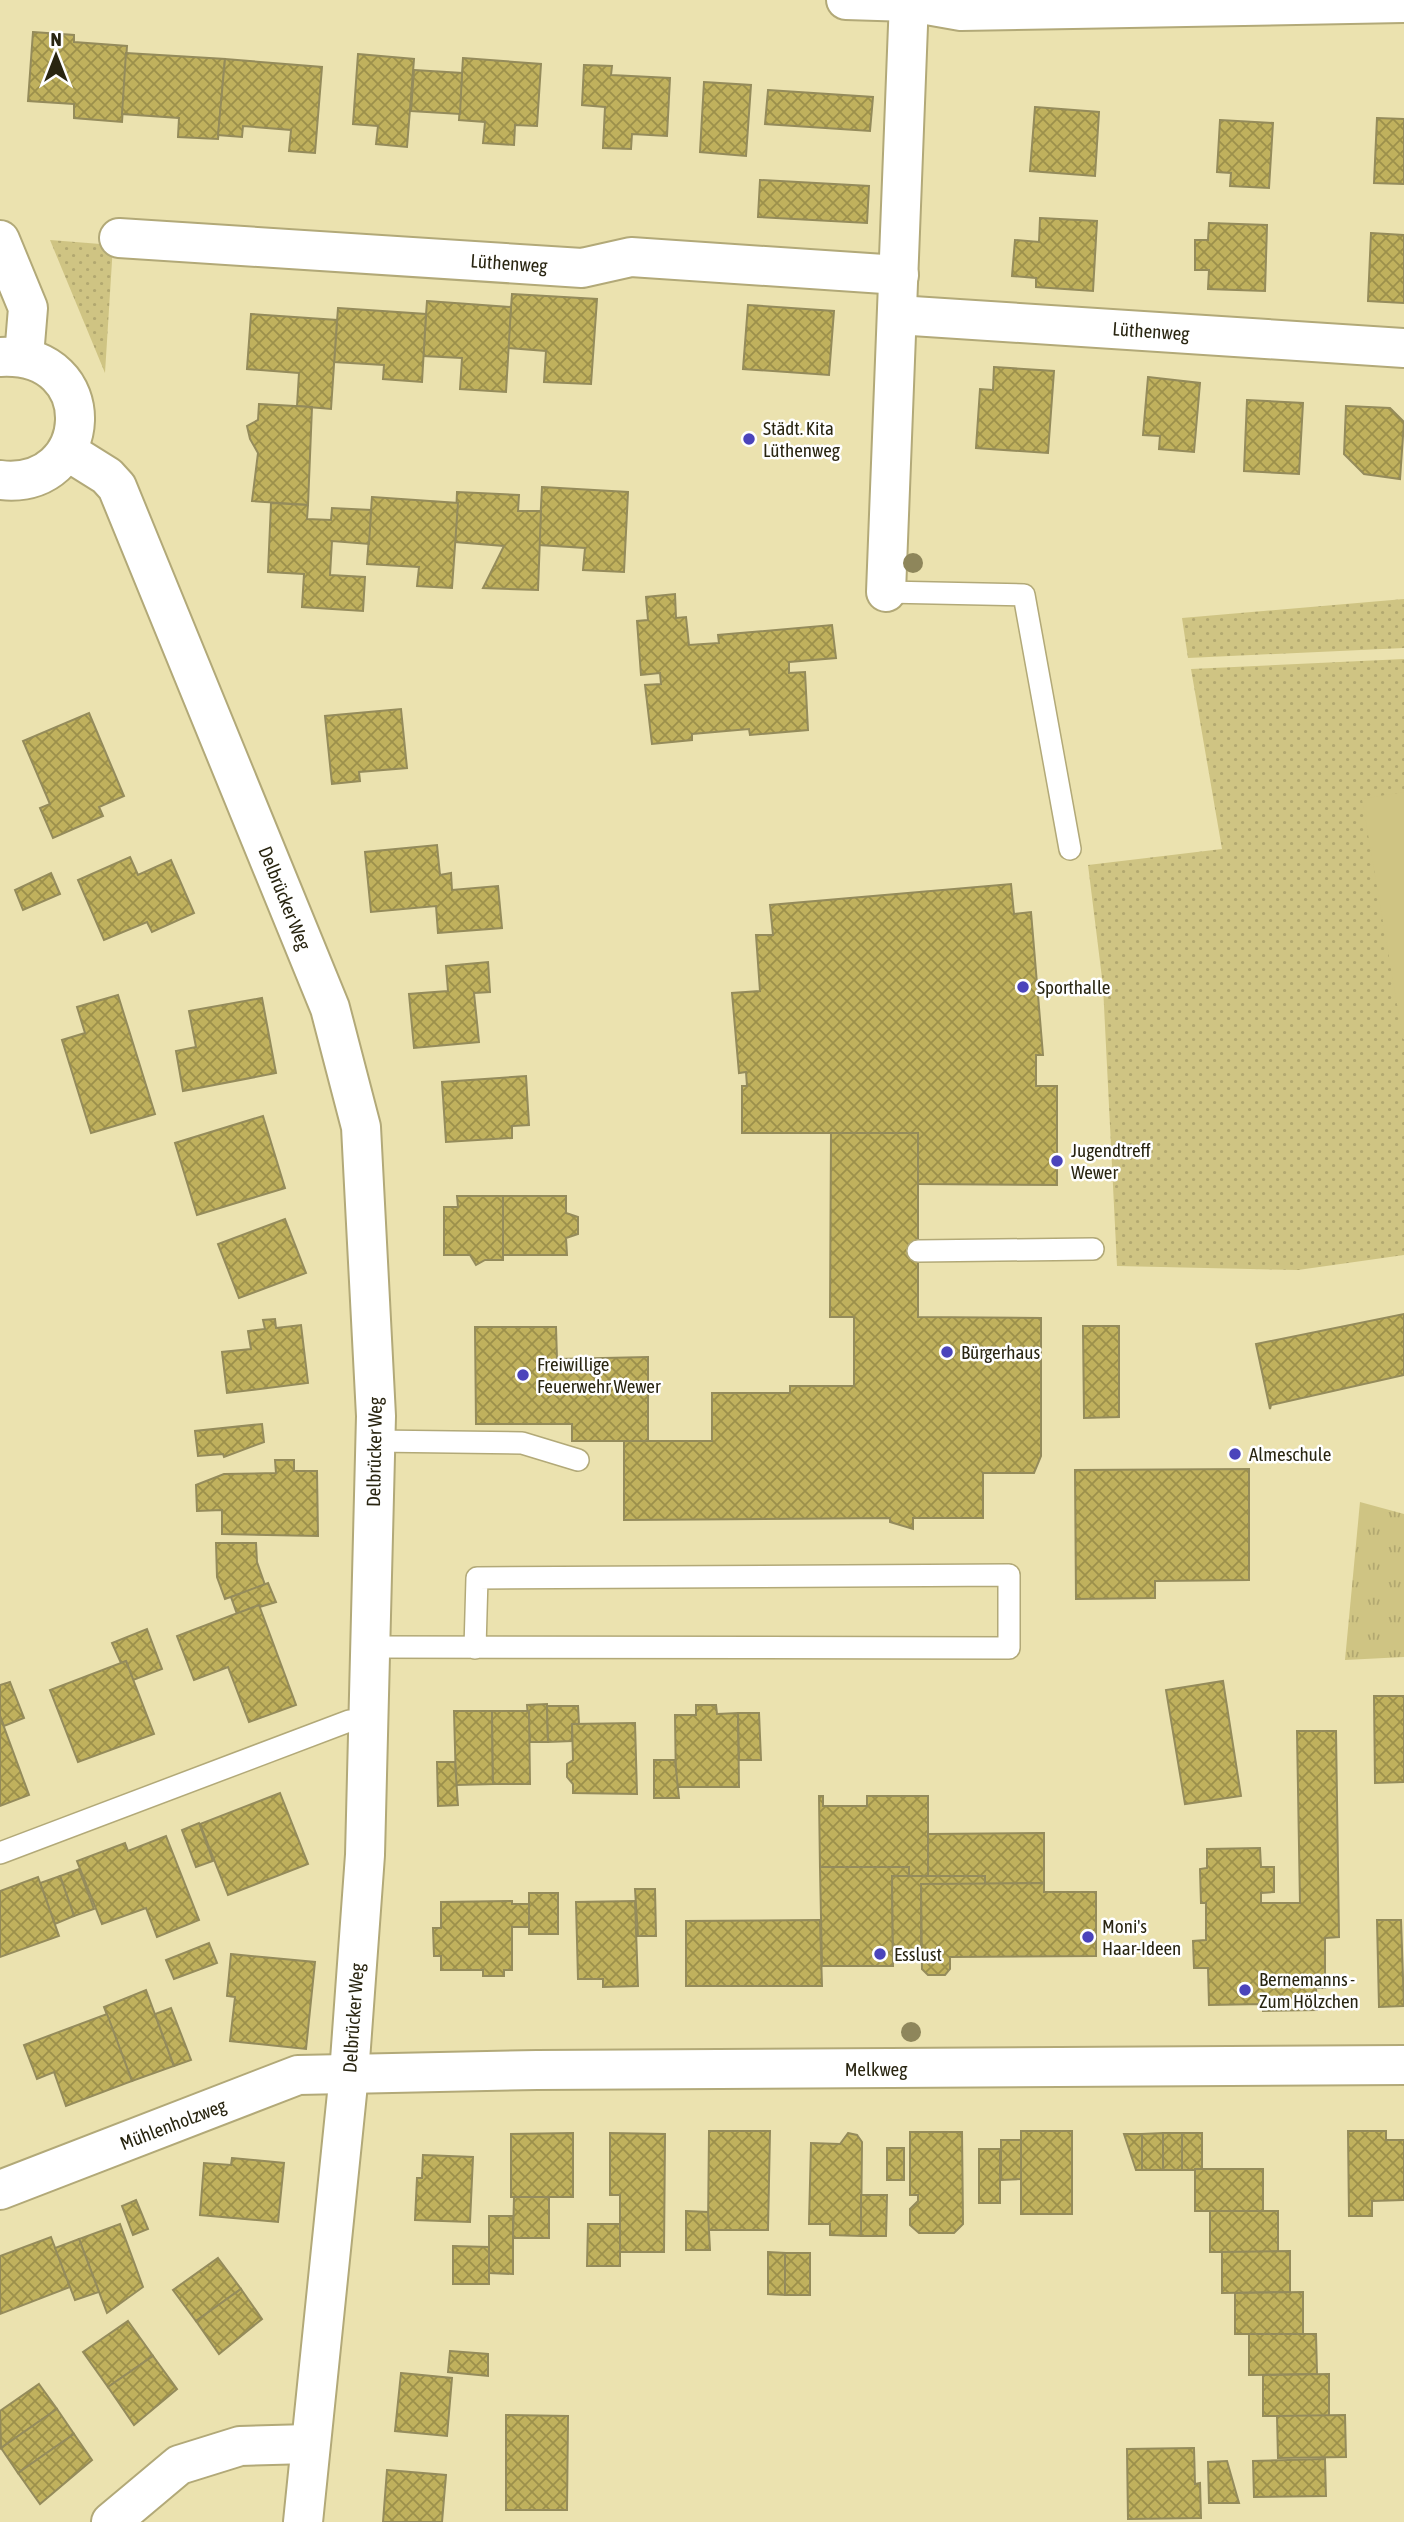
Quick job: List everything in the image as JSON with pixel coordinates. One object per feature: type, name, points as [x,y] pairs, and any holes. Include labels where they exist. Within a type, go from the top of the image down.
[{"type":"street","points":[[846,0],[909,1],[961,11],[1404,3]]},
{"type":"street","points":[[886,592],[909,1]]},
{"type":"street","name":"Lüthenweg","points":[[119,238],[582,268],[631,257],[899,275]]},
{"type":"street","points":[[0,240],[28,307],[12,357],[47,365],[64,382],[75,403],[76,428],[67,451],[47,472],[18,482],[0,480]]},
{"type":"street","name":"Lüthenweg","points":[[897,315],[1404,348]]},
{"type":"street","name":"Delbrücker Weg","points":[[67,451],[107,476],[117,487],[330,1009],[361,1126],[375,1441],[365,1855],[349,2074],[303,2522]]},
{"type":"street","name":"Melkweg","points":[[349,2074],[1404,2064]]},
{"type":"street","name":"Mühlenholzweg","points":[[0,2190],[298,2075],[349,2074]]},
{"type":"street","points":[[111,2522],[179,2465],[240,2446],[309,2444]]},
{"type":"lane","points":[[886,592],[1024,595],[1070,849]]},
{"type":"lane","points":[[918,1251],[1093,1249]]},
{"type":"lane","points":[[375,1441],[522,1443],[578,1460]]},
{"type":"lane","points":[[370,1647],[475,1648],[1010,1648],[1009,1575],[477,1578],[475,1648]]},
{"type":"lane","points":[[0,1853],[349,1721],[367,1722]]},
{"type":"green space","points":[[50,240],[113,245],[105,373]]},
{"type":"green space","points":[[1404,599],[1404,648],[1188,658],[1182,618]]},
{"type":"green space","points":[[1404,659],[1404,1255],[1298,1270],[1117,1266],[1103,986],[1088,865],[1222,849],[1191,669]]},
{"type":"green space","points":[[1404,792],[1404,1039],[1403,1039],[1362,799]]},
{"type":"green space","points":[[1360,1502],[1404,1514],[1404,1657],[1345,1660]]},
{"type":"building","points":[[33,32],[74,35],[74,42],[127,46],[122,122],[74,118],[74,104],[28,101]]},
{"type":"building","points":[[126,53],[225,59],[218,139],[178,137],[179,118],[122,114]]},
{"type":"building","points":[[358,54],[414,59],[407,147],[376,144],[378,126],[353,124]]},
{"type":"building","points":[[463,58],[541,64],[537,126],[515,125],[514,145],[483,143],[485,122],[459,120]]},
{"type":"building","points":[[225,59],[322,67],[315,153],[289,151],[291,130],[243,126],[242,137],[218,135]]},
{"type":"building","points":[[584,65],[612,66],[611,75],[670,78],[667,136],[632,134],[631,149],[603,148],[605,107],[582,105]]},
{"type":"building","points":[[414,70],[462,73],[460,114],[411,111]]},
{"type":"building","points":[[704,82],[751,85],[746,156],[700,152]]},
{"type":"building","points":[[768,90],[873,97],[870,131],[765,124]]},
{"type":"building","points":[[1035,107],[1099,112],[1095,176],[1030,171]]},
{"type":"building","points":[[1377,118],[1404,119],[1404,184],[1374,183]]},
{"type":"building","points":[[1220,120],[1273,123],[1269,188],[1230,186],[1231,173],[1217,172]]},
{"type":"building","points":[[760,180],[869,186],[867,223],[758,217]]},
{"type":"building","points":[[1040,218],[1097,221],[1093,291],[1036,287],[1036,278],[1012,276],[1015,240],[1039,242]]},
{"type":"building","points":[[1209,223],[1267,225],[1265,291],[1208,289],[1209,270],[1195,270],[1195,240],[1208,240]]},
{"type":"building","points":[[1371,233],[1404,235],[1404,303],[1368,301]]},
{"type":"building","points":[[512,294],[597,299],[591,384],[544,382],[546,351],[508,348]]},
{"type":"building","points":[[427,301],[511,307],[506,392],[460,389],[462,358],[423,356]]},
{"type":"building","points":[[748,305],[834,311],[829,375],[743,369]]},
{"type":"building","points":[[338,308],[426,314],[422,382],[383,379],[384,365],[334,362]]},
{"type":"building","points":[[251,314],[337,320],[331,409],[297,406],[299,373],[247,369]]},
{"type":"building","points":[[994,367],[1054,371],[1048,453],[976,448],[980,389],[993,390]]},
{"type":"building","points":[[1148,377],[1200,383],[1194,452],[1159,449],[1160,436],[1143,435]]},
{"type":"building","points":[[1247,400],[1303,403],[1299,474],[1244,471]]},
{"type":"building","points":[[259,404],[312,407],[308,505],[252,501],[258,453],[250,439],[247,426],[258,420]]},
{"type":"building","points":[[1346,406],[1390,408],[1404,422],[1400,479],[1364,474],[1344,454]]},
{"type":"building","points":[[542,487],[628,492],[624,572],[583,570],[585,548],[539,545]]},
{"type":"building","points":[[457,492],[519,495],[518,511],[541,511],[538,590],[483,588],[504,546],[455,542]]},
{"type":"building","points":[[372,497],[458,503],[452,588],[417,586],[419,567],[367,564]]},
{"type":"building","points":[[271,503],[308,505],[307,519],[331,520],[332,508],[371,510],[369,544],[332,541],[330,575],[365,577],[363,611],[302,607],[304,574],[268,572]]},
{"type":"building","points":[[675,594],[676,618],[686,617],[689,645],[719,643],[718,635],[832,625],[836,658],[789,662],[789,673],[805,672],[808,730],[750,735],[749,729],[692,734],[692,740],[652,744],[645,685],[661,684],[660,673],[641,675],[637,621],[648,620],[646,597]]},
{"type":"building","points":[[401,709],[407,768],[359,772],[360,781],[332,784],[325,716]]},
{"type":"building","points":[[89,713],[124,796],[99,807],[103,816],[53,838],[40,808],[50,804],[23,741]]},
{"type":"building","points":[[437,845],[440,875],[451,873],[452,890],[498,886],[502,928],[438,933],[436,906],[371,912],[365,852]]},
{"type":"building","points":[[130,857],[138,875],[171,860],[194,913],[152,932],[147,922],[104,940],[78,880]]},
{"type":"building","points":[[51,873],[60,894],[23,910],[15,890]]},
{"type":"building","points":[[1011,884],[1014,914],[1031,912],[1043,1055],[1036,1055],[1036,1086],[1057,1086],[1057,1185],[918,1184],[918,1133],[742,1133],[742,1086],[747,1086],[746,1072],[739,1073],[732,993],[760,991],[756,935],[773,935],[770,905]]},
{"type":"building","points":[[488,962],[490,992],[474,993],[479,1042],[414,1048],[409,994],[448,991],[446,966]]},
{"type":"building","points":[[118,995],[155,1114],[91,1133],[62,1040],[85,1033],[77,1007]]},
{"type":"building","points":[[262,998],[276,1073],[183,1091],[176,1051],[196,1047],[189,1011]]},
{"type":"building","points":[[526,1076],[529,1125],[512,1126],[512,1138],[446,1142],[442,1082]]},
{"type":"building","points":[[263,1116],[285,1188],[197,1215],[175,1143]]},
{"type":"building","name":"Bürgerhaus","points":[[831,1133],[918,1133],[918,1317],[1041,1318],[1041,1456],[1034,1473],[983,1473],[983,1518],[913,1518],[913,1529],[890,1522],[890,1518],[624,1520],[624,1441],[712,1441],[712,1393],[790,1393],[790,1386],[854,1386],[854,1317],[830,1317]]},
{"type":"building","points":[[457,1196],[503,1196],[503,1260],[485,1260],[476,1265],[470,1255],[444,1255],[444,1207],[458,1207]]},
{"type":"building","points":[[503,1196],[566,1196],[566,1213],[578,1217],[578,1234],[566,1238],[567,1255],[503,1255]]},
{"type":"building","points":[[285,1219],[306,1273],[239,1298],[218,1244]]},
{"type":"building","name":"Almeschule","points":[[1404,1314],[1404,1375],[1271,1405],[1270,1409],[1256,1344]]},
{"type":"building","points":[[275,1319],[276,1328],[301,1325],[308,1383],[227,1393],[222,1352],[251,1349],[248,1331],[265,1329],[263,1320]]},
{"type":"building","points":[[1083,1326],[1119,1326],[1119,1417],[1084,1418]]},
{"type":"building","points":[[475,1327],[556,1327],[557,1359],[648,1357],[648,1441],[572,1441],[572,1424],[476,1424]]},
{"type":"building","points":[[262,1424],[264,1442],[224,1457],[223,1454],[198,1456],[195,1431]]},
{"type":"building","points":[[275,1460],[294,1460],[294,1471],[317,1471],[318,1536],[222,1534],[222,1510],[197,1511],[196,1485],[224,1474],[276,1473]]},
{"type":"building","name":"Almeschule","points":[[1249,1469],[1249,1580],[1155,1581],[1155,1598],[1076,1599],[1075,1470]]},
{"type":"building","points":[[216,1543],[256,1543],[257,1562],[265,1585],[225,1599],[217,1577]]},
{"type":"building","points":[[268,1583],[276,1602],[237,1614],[231,1597]]},
{"type":"building","points":[[259,1605],[296,1705],[249,1722],[228,1667],[194,1680],[177,1636]]},
{"type":"building","points":[[147,1629],[162,1669],[133,1680],[126,1661],[121,1663],[112,1643]]},
{"type":"building","points":[[126,1661],[154,1734],[78,1762],[50,1690]]},
{"type":"building","points":[[1223,1681],[1241,1796],[1185,1804],[1166,1690]]},
{"type":"building","points":[[10,1682],[24,1718],[4,1726],[0,1716],[0,1685]]},
{"type":"building","points":[[1374,1696],[1404,1696],[1404,1782],[1375,1783]]},
{"type":"building","points":[[547,1704],[548,1742],[530,1742],[527,1705]]},
{"type":"building","points":[[696,1705],[716,1705],[717,1714],[738,1713],[739,1787],[676,1787],[675,1715],[696,1715]]},
{"type":"building","points":[[547,1706],[578,1706],[579,1724],[572,1724],[572,1741],[548,1742]]},
{"type":"building","points":[[454,1711],[492,1711],[493,1784],[456,1785]]},
{"type":"building","points":[[492,1711],[529,1711],[530,1784],[493,1784]]},
{"type":"building","points":[[738,1713],[759,1713],[761,1760],[739,1760]]},
{"type":"building","points":[[0,1716],[29,1795],[0,1806]]},
{"type":"building","points":[[635,1723],[637,1794],[573,1793],[573,1784],[567,1777],[567,1764],[573,1760],[572,1724]]},
{"type":"building","points":[[1297,1731],[1336,1731],[1339,1937],[1325,1938],[1325,1988],[1316,1988],[1317,2010],[1263,2011],[1263,2004],[1209,2005],[1208,1968],[1194,1968],[1193,1941],[1206,1940],[1206,1903],[1201,1903],[1200,1869],[1207,1868],[1207,1849],[1260,1848],[1261,1867],[1274,1867],[1274,1892],[1261,1893],[1261,1903],[1300,1903]]},
{"type":"building","points":[[654,1760],[675,1760],[679,1798],[654,1798]]},
{"type":"building","points":[[437,1762],[455,1762],[458,1805],[438,1806]]},
{"type":"building","points":[[280,1793],[308,1864],[228,1895],[200,1824]]},
{"type":"building","points":[[819,1796],[823,1796],[823,1806],[867,1806],[867,1796],[928,1796],[928,1876],[909,1876],[909,1867],[820,1867]]},
{"type":"building","points":[[199,1823],[213,1861],[196,1867],[182,1830]]},
{"type":"building","points":[[1044,1833],[1044,1883],[985,1884],[985,1876],[928,1876],[928,1834]]},
{"type":"building","points":[[166,1836],[199,1920],[157,1937],[146,1908],[102,1924],[77,1861],[125,1843],[128,1851]]},
{"type":"building","points":[[820,1867],[909,1867],[909,1876],[892,1876],[893,1966],[822,1966]]},
{"type":"building","points":[[79,1869],[94,1909],[74,1916],[60,1876]]},
{"type":"building","points":[[60,1876],[74,1916],[55,1924],[40,1883]]},
{"type":"building","points":[[892,1876],[985,1876],[985,1884],[921,1884],[921,1958],[893,1958]]},
{"type":"building","points":[[38,1877],[59,1936],[0,1957],[0,1891]]},
{"type":"building","points":[[1044,1883],[1044,1892],[1096,1892],[1096,1956],[950,1957],[950,1969],[945,1975],[928,1975],[922,1969],[921,1884]]},
{"type":"building","points":[[635,1889],[655,1889],[656,1936],[638,1936]]},
{"type":"building","points":[[529,1893],[558,1893],[558,1934],[529,1934]]},
{"type":"building","points":[[512,1901],[512,1904],[529,1904],[529,1927],[512,1927],[512,1970],[504,1970],[504,1976],[483,1976],[483,1970],[441,1970],[441,1956],[434,1956],[433,1928],[441,1928],[441,1902]]},
{"type":"building","points":[[635,1901],[638,1986],[603,1987],[603,1979],[578,1979],[576,1902]]},
{"type":"building","points":[[820,1920],[822,1986],[686,1986],[686,1921]]},
{"type":"building","points":[[1377,1920],[1401,1920],[1404,2006],[1379,2007]]},
{"type":"building","points":[[209,1943],[217,1963],[174,1979],[166,1960]]},
{"type":"building","points":[[231,1954],[315,1962],[306,2049],[230,2041],[235,1997],[227,1996]]},
{"type":"building","points":[[146,1990],[174,2066],[132,2081],[104,2007]]},
{"type":"building","points":[[171,2008],[191,2060],[174,2066],[155,2014]]},
{"type":"building","points":[[107,2014],[132,2081],[66,2106],[54,2072],[37,2079],[24,2045]]},
{"type":"building","points":[[709,2131],[770,2131],[768,2230],[708,2230]]},
{"type":"building","points":[[1021,2131],[1072,2131],[1072,2214],[1021,2214]]},
{"type":"building","points":[[1348,2131],[1386,2131],[1386,2140],[1404,2140],[1404,2200],[1372,2201],[1372,2216],[1349,2216]]},
{"type":"building","points":[[910,2132],[962,2132],[963,2224],[954,2233],[919,2233],[910,2225],[910,2209],[918,2201],[918,2195],[910,2195]]},
{"type":"building","points":[[573,2133],[573,2197],[511,2197],[511,2134]]},
{"type":"building","points":[[610,2133],[665,2134],[664,2252],[620,2252],[620,2195],[610,2195]]},
{"type":"building","points":[[848,2133],[857,2135],[862,2142],[861,2236],[830,2235],[830,2224],[809,2224],[811,2143],[840,2144]]},
{"type":"building","points":[[1163,2133],[1163,2170],[1142,2170],[1142,2134]]},
{"type":"building","points":[[1163,2133],[1182,2133],[1182,2170],[1163,2170]]},
{"type":"building","points":[[1182,2133],[1202,2133],[1202,2170],[1182,2170]]},
{"type":"building","points":[[1124,2134],[1142,2134],[1142,2170],[1136,2170]]},
{"type":"building","points":[[1001,2140],[1021,2140],[1021,2179],[1001,2180]]},
{"type":"building","points":[[887,2148],[904,2148],[904,2180],[887,2180]]},
{"type":"building","points":[[979,2149],[1000,2149],[1000,2203],[979,2203]]},
{"type":"building","points":[[423,2155],[473,2157],[470,2222],[415,2220],[417,2178],[422,2178]]},
{"type":"building","points":[[232,2158],[284,2163],[278,2222],[200,2215],[204,2163],[231,2165]]},
{"type":"building","points":[[1195,2169],[1263,2169],[1263,2211],[1195,2211]]},
{"type":"building","points":[[861,2195],[887,2195],[886,2236],[861,2236]]},
{"type":"building","points":[[514,2197],[549,2197],[549,2238],[513,2238]]},
{"type":"building","points":[[136,2200],[148,2229],[133,2235],[122,2206]]},
{"type":"building","points":[[686,2211],[708,2212],[710,2250],[686,2250]]},
{"type":"building","points":[[1210,2211],[1278,2211],[1278,2252],[1210,2252]]},
{"type":"building","points":[[489,2216],[513,2216],[513,2274],[489,2273]]},
{"type":"building","points":[[120,2224],[143,2287],[107,2313],[79,2239]]},
{"type":"building","points":[[588,2224],[620,2224],[620,2266],[587,2266]]},
{"type":"building","points":[[51,2237],[70,2287],[0,2314],[0,2256]]},
{"type":"building","points":[[79,2239],[99,2292],[75,2300],[55,2248]]},
{"type":"building","points":[[453,2246],[489,2247],[489,2284],[453,2284]]},
{"type":"building","points":[[1290,2251],[1290,2292],[1222,2293],[1222,2252]]},
{"type":"building","points":[[768,2252],[785,2253],[785,2295],[768,2294]]},
{"type":"building","points":[[785,2253],[810,2253],[810,2295],[785,2295]]},
{"type":"building","points":[[218,2258],[241,2289],[196,2321],[173,2290]]},
{"type":"building","points":[[241,2289],[262,2319],[219,2354],[196,2321]]},
{"type":"building","points":[[1303,2292],[1303,2334],[1235,2334],[1235,2293]]},
{"type":"building","points":[[128,2321],[153,2356],[108,2387],[83,2352]]},
{"type":"building","points":[[1249,2334],[1316,2334],[1317,2374],[1249,2375]]},
{"type":"building","points":[[450,2351],[488,2354],[488,2376],[448,2372]]},
{"type":"building","points":[[153,2356],[177,2389],[134,2425],[108,2387]]},
{"type":"building","points":[[401,2373],[452,2378],[447,2436],[395,2431]]},
{"type":"building","points":[[1329,2374],[1329,2416],[1263,2416],[1263,2375]]},
{"type":"building","points":[[39,2384],[57,2409],[1,2448],[0,2411]]},
{"type":"building","points":[[57,2409],[74,2434],[18,2473],[1,2448]]},
{"type":"building","points":[[506,2415],[568,2416],[567,2510],[506,2510]]},
{"type":"building","points":[[1345,2415],[1346,2457],[1278,2458],[1277,2416]]},
{"type":"building","points":[[74,2434],[92,2460],[40,2504],[18,2473]]},
{"type":"building","points":[[1194,2448],[1195,2484],[1200,2483],[1201,2518],[1128,2519],[1127,2449]]},
{"type":"building","points":[[1325,2459],[1326,2496],[1254,2497],[1253,2461]]},
{"type":"building","points":[[1227,2461],[1239,2503],[1209,2503],[1208,2462]]},
{"type":"building","points":[[387,2470],[446,2475],[442,2522],[383,2522]]},
{"type":"place","name":"Städt. Kita Lüthenweg","points":[[749,439]]},
{"type":"place","name":"Sporthalle","points":[[1023,987]]},
{"type":"place","name":"Jugendtreff Wewer","points":[[1057,1161]]},
{"type":"place","name":"Bürgerhaus","points":[[947,1352]]},
{"type":"place","name":"Freiwillige Feuerwehr Wewer","points":[[523,1375]]},
{"type":"place","name":"Almeschule","points":[[1235,1454]]},
{"type":"place","name":"Moni's Haar-Ideen","points":[[1088,1937]]},
{"type":"place","name":"Esslust","points":[[880,1954]]},
{"type":"place","name":"Bernemanns - Zum Hölzchen","points":[[1245,1990]]}]
